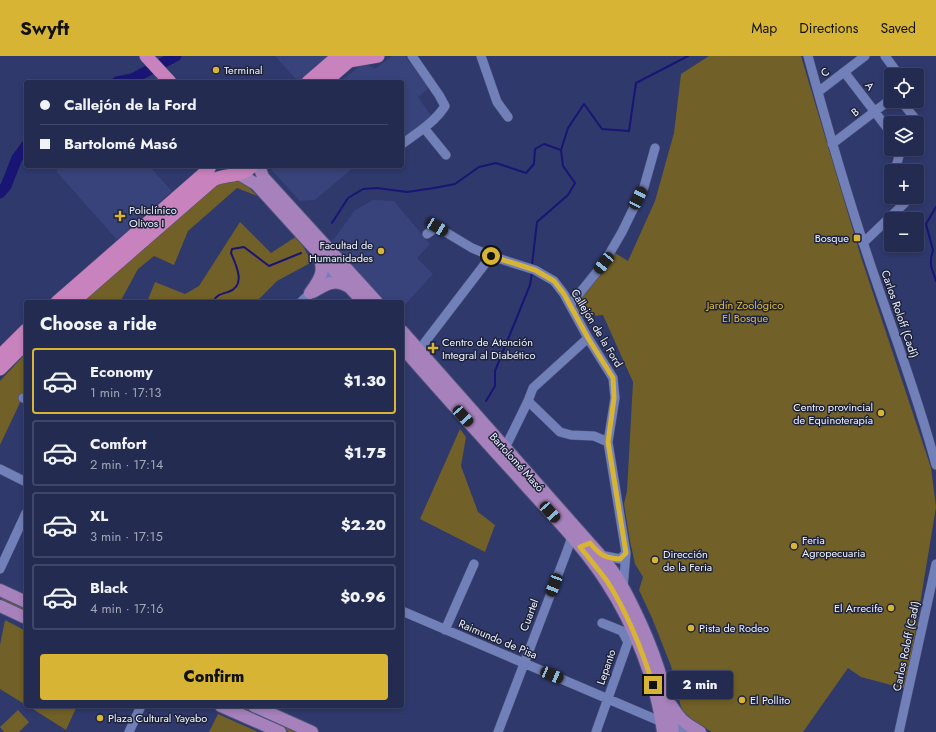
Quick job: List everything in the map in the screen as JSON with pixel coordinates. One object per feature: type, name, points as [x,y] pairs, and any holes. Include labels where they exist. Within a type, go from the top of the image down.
[{"type":"highway","points":[[146,56],[168,80]]},
{"type":"highway","points":[[311,80],[347,58],[378,56]]},
{"type":"highway","points":[[327,80],[347,58]]},
{"type":"highway","points":[[59,300],[209,168]]},
{"type":"highway","points":[[221,168],[224,171],[235,174]]},
{"type":"highway","points":[[75,300],[213,180],[219,177],[245,172],[250,168]]},
{"type":"highway","points":[[0,356],[24,332]]},
{"type":"highway","points":[[0,369],[24,345]]},
{"type":"main road","points":[[260,168],[263,178],[339,267],[351,288],[361,300]]},
{"type":"main road","points":[[235,174],[256,184],[312,245],[339,267],[375,300]]},
{"type":"main road","points":[[310,293],[318,283],[322,273],[322,264],[312,245]]},
{"type":"main road","points":[[310,293],[329,283],[336,282],[351,288]]},
{"type":"main road","name":"Bartolomé Masó","points":[[404,333],[505,448],[585,545],[607,582],[630,626],[649,673],[660,710],[668,728]]},
{"type":"main road","name":"Bartolomé Masó","points":[[404,349],[572,537],[600,555],[624,588],[647,636],[659,668],[668,700],[668,728]]},
{"type":"main road","points":[[0,590],[24,601]]},
{"type":"main road","points":[[0,606],[24,617]]},
{"type":"main road","points":[[668,700],[679,718],[700,732]]},
{"type":"main road","points":[[226,708],[280,732]]},
{"type":"main road","points":[[258,708],[312,732]]},
{"type":"street","points":[[404,143],[424,128],[440,113],[445,106],[412,56]]},
{"type":"street","points":[[481,56],[497,102],[508,117]]},
{"type":"street","name":"Carlos Roloff (Cadí)","points":[[808,56],[832,144],[927,431],[936,465]]},
{"type":"street","name":"C","points":[[818,92],[866,56]]},
{"type":"street","points":[[885,56],[894,68]]},
{"type":"street","name":"A","points":[[845,73],[884,124]]},
{"type":"street","name":"B","points":[[832,144],[884,105]]},
{"type":"street","points":[[424,128],[446,154]]},
{"type":"street","points":[[570,305],[604,263],[622,232],[644,187],[655,148]]},
{"type":"street","points":[[864,243],[904,204]]},
{"type":"street","name":"Callejón de la Ford","points":[[427,234],[437,227],[472,248],[491,256],[535,270],[554,281],[613,378],[614,398],[608,442],[626,553],[624,588]]},
{"type":"street","points":[[419,350],[491,256]]},
{"type":"street","points":[[303,300],[339,267]]},
{"type":"street","points":[[505,448],[533,388],[588,338]]},
{"type":"street","points":[[528,401],[560,432],[571,435],[594,436],[608,442]]},
{"type":"street","points":[[0,469],[24,481]]},
{"type":"street","points":[[0,569],[24,517]]},
{"type":"street","name":"Cuartel","points":[[498,732],[572,537]]},
{"type":"street","points":[[567,552],[585,545]]},
{"type":"street","points":[[600,555],[620,559],[626,553]]},
{"type":"street","points":[[445,630],[474,564]]},
{"type":"street","name":"Carlos Roloff (Cadí)","points":[[899,732],[936,564]]},
{"type":"street","name":"Raimundo de Pisa","points":[[404,612],[608,699],[668,728],[696,732]]},
{"type":"street","name":"Lepanto","points":[[596,732],[628,642],[622,631],[602,623]]},
{"type":"street","points":[[130,732],[140,708]]},
{"type":"shaded area","points":[[275,56],[330,56],[303,80],[298,80]]},
{"type":"shaded area","points":[[392,56],[405,56],[429,88],[418,97],[432,117],[415,132],[404,138],[404,80],[343,80],[364,63],[375,69]]},
{"type":"shaded area","name":"Policlínico Olivos I","points":[[59,168],[151,168],[172,191],[117,240],[56,171]]},
{"type":"shaded area","points":[[270,168],[353,168],[315,200],[300,201]]},
{"type":"shaded area","name":"Facultad de Humanidades","points":[[373,200],[394,201],[430,244],[417,258],[433,274],[404,306],[404,300],[385,300],[331,243],[355,210]]},
{"type":"green space","name":"Jardín Zoológico El Bosque","points":[[709,56],[801,56],[861,257],[931,468],[936,507],[906,689],[861,677],[848,668],[803,732],[712,732],[683,715],[671,666],[639,590],[643,577],[635,564],[624,504],[627,491],[633,382],[603,315],[583,317],[576,304],[615,253],[628,261],[655,201],[674,133],[681,74]]},
{"type":"green space","points":[[236,179],[243,181],[257,196],[237,188],[188,231],[174,265],[154,256],[138,269],[121,300],[85,300],[220,182]]},
{"type":"green space","points":[[240,222],[271,253],[297,236],[312,262],[277,281],[258,300],[148,300],[155,282],[185,294],[199,286]]},
{"type":"green space","points":[[24,355],[24,394],[0,445],[0,381]]},
{"type":"green space","points":[[460,429],[466,437],[461,466],[478,512],[495,525],[485,552],[420,519]]},
{"type":"green space","points":[[5,596],[24,604],[24,612],[2,601],[0,597]]},
{"type":"green space","points":[[5,620],[24,630],[24,704],[0,689],[0,645]]},
{"type":"green space","points":[[31,708],[76,708],[66,730]]},
{"type":"green space","points":[[235,708],[251,708],[305,732],[289,732]]},
{"type":"green space","points":[[18,710],[29,722],[19,732],[4,732],[0,727]]},
{"type":"green space","points":[[218,714],[256,731],[257,732],[209,732]]},
{"type":"waterway","points":[[127,80],[132,79],[176,56]]},
{"type":"waterway","points":[[332,223],[348,198],[363,189],[377,188],[407,192],[455,184],[479,167],[496,163],[526,173],[534,164],[535,149],[544,144],[561,150],[568,128],[584,104],[602,129],[629,131],[636,83],[688,56]]},
{"type":"waterway","points":[[0,193],[6,186],[17,158],[24,149]]},
{"type":"waterway","points":[[532,265],[537,222],[568,195],[575,183],[563,166],[561,150]]},
{"type":"waterway","points":[[936,207],[926,224],[933,250],[931,266],[936,281]]},
{"type":"waterway","points":[[214,300],[217,296],[234,289],[239,280],[237,269],[231,253],[232,249],[244,247],[269,266],[301,253]]},
{"type":"waterway","points":[[486,401],[495,386],[495,371],[530,285],[532,272]]},
{"type":"place","name":"Terminal","points":[[216,70]]},
{"type":"place","name":"Policlínico Olivos I","points":[[120,216]]},
{"type":"place","name":"Bosque","points":[[857,238]]},
{"type":"place","name":"Facultad de Humanidades","points":[[381,251]]},
{"type":"place","name":"Centro de Atención Integral al Diabético","points":[[433,348]]},
{"type":"place","name":"Centro provincial de Equinoterapía","points":[[881,413]]},
{"type":"place","name":"Feria Agropecuaria","points":[[794,546]]},
{"type":"place","name":"Dirección de la Feria","points":[[655,560]]},
{"type":"place","name":"El Arrecife","points":[[891,608]]},
{"type":"place","name":"Pista de Rodeo","points":[[691,628]]},
{"type":"place","name":"El Pollito","points":[[742,700]]},
{"type":"place","name":"Plaza Cultural Yayabo","points":[[100,718]]},
{"type":"route","points":[[491,256],[535,270],[554,281],[564,294],[588,338],[613,378],[614,398],[608,442],[626,553],[620,559],[612,558],[600,555],[590,543],[580,547],[607,582],[620,604],[653,685]]}]
